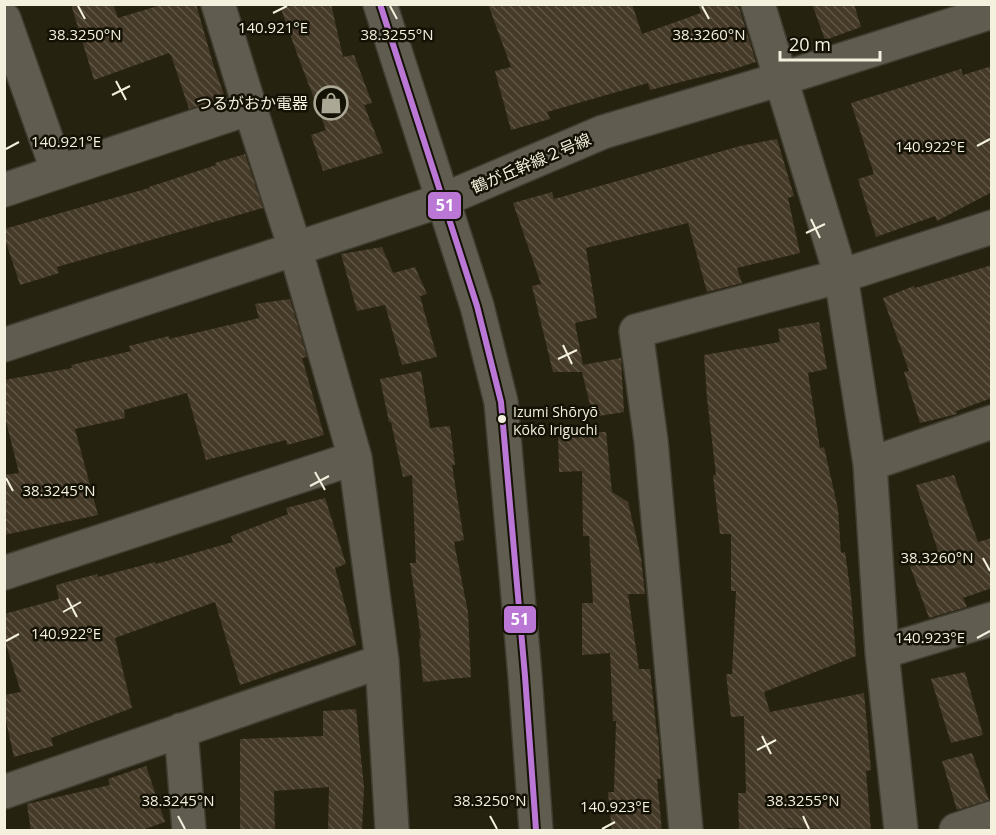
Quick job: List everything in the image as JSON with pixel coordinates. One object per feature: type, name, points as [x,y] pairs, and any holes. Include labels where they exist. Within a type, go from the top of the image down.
[{"type":"street","points":[[218,4],[295,248],[355,458],[382,661],[392,831]]},
{"type":"street","points":[[380,4],[477,306],[501,402],[536,831]]},
{"type":"street","points":[[758,4],[841,276],[870,464],[882,652],[901,831]]},
{"type":"street","name":"鶴が丘幹線２号線","points":[[4,345],[443,200],[603,132],[781,79],[992,12]]},
{"type":"street","points":[[4,19],[58,172]]},
{"type":"street","points":[[4,190],[250,108]]},
{"type":"street","points":[[686,831],[651,441],[636,332],[841,276],[992,227]]},
{"type":"street","points":[[870,464],[992,422]]},
{"type":"street","points":[[4,573],[355,458]]},
{"type":"street","points":[[882,652],[992,619]]},
{"type":"street","points":[[4,792],[382,661]]},
{"type":"street","points":[[181,730],[189,831]]},
{"type":"street","points":[[956,831],[992,818]]},
{"type":"building","points":[[71,4],[113,4],[118,18],[164,4],[196,4],[225,97],[189,109],[169,53],[94,80]]},
{"type":"building","points":[[297,4],[331,4],[343,57],[354,55],[372,103],[364,105],[383,153],[323,171],[311,135],[326,130],[281,9]]},
{"type":"building","points":[[488,4],[632,4],[642,34],[701,13],[698,4],[738,4],[756,62],[650,90],[648,83],[547,112],[550,119],[511,130],[495,71],[511,67]]},
{"type":"building","points":[[812,4],[854,4],[861,27],[825,40]]},
{"type":"building","points":[[992,66],[992,192],[937,221],[935,216],[876,237],[858,179],[874,174],[851,103],[961,69],[963,75]]},
{"type":"building","points":[[777,139],[794,196],[788,198],[800,253],[737,268],[742,283],[707,292],[688,223],[586,248],[597,318],[575,323],[583,365],[621,358],[624,412],[593,417],[582,372],[553,372],[532,286],[541,284],[513,203],[552,192],[554,199],[740,146]]},
{"type":"building","points":[[245,154],[263,208],[57,267],[59,273],[20,285],[4,236],[4,229],[149,188]]},
{"type":"building","points":[[382,247],[393,273],[415,267],[427,294],[420,296],[437,357],[402,365],[385,305],[357,311],[341,254]]},
{"type":"building","points":[[992,265],[992,398],[956,411],[957,414],[920,423],[904,372],[909,371],[883,298],[914,286],[915,288]]},
{"type":"building","points":[[290,299],[307,357],[302,358],[324,435],[287,445],[286,440],[206,460],[187,393],[124,410],[125,418],[75,429],[98,515],[4,535],[4,475],[19,473],[4,413],[4,380],[72,368],[71,365],[131,351],[129,346],[259,318],[255,304]]},
{"type":"building","points":[[819,322],[827,369],[808,373],[820,448],[824,447],[838,509],[841,553],[845,552],[851,595],[856,656],[764,692],[770,712],[864,693],[871,770],[866,771],[871,830],[787,828],[788,831],[739,831],[738,793],[746,793],[744,716],[731,717],[726,674],[732,674],[736,591],[731,591],[731,534],[720,534],[704,355],[780,342],[778,329]]},
{"type":"building","points":[[421,371],[430,428],[450,426],[455,465],[452,465],[464,540],[454,542],[468,612],[471,677],[423,682],[419,639],[421,638],[410,563],[416,563],[412,475],[403,477],[380,379]]},
{"type":"building","points":[[558,432],[606,432],[612,492],[628,502],[641,557],[645,594],[628,594],[639,669],[650,669],[658,734],[661,779],[657,779],[662,831],[612,831],[608,792],[614,792],[616,721],[613,721],[610,653],[582,655],[582,603],[593,603],[589,536],[583,536],[582,471],[559,472]]},
{"type":"building","points":[[954,475],[978,542],[992,538],[992,588],[963,598],[967,607],[929,618],[910,566],[940,557],[916,485]]},
{"type":"building","points":[[325,498],[346,564],[335,568],[356,645],[240,685],[215,602],[115,638],[132,708],[51,738],[53,746],[14,757],[4,712],[4,695],[21,692],[4,638],[4,614],[59,599],[56,585],[97,574],[98,577],[155,562],[156,564],[233,542],[231,536],[288,514],[286,508]]},
{"type":"building","points":[[965,672],[983,735],[951,743],[931,679]]},
{"type":"building","points":[[356,709],[364,787],[362,831],[328,831],[329,787],[274,791],[275,831],[240,831],[240,739],[323,736],[323,711]]},
{"type":"building","points":[[972,753],[989,800],[957,810],[942,761]]},
{"type":"building","points":[[146,766],[165,822],[139,831],[31,831],[27,804],[110,785],[108,779]]},
{"type":"transit line","name":"51","points":[[380,4],[477,306],[501,402],[536,830]]},
{"type":"place","name":"つるがおか電器","points":[[331,103]]},
{"type":"place","name":"Izumi Shōryō Kōkō Iriguchi","points":[[502,419]]}]
